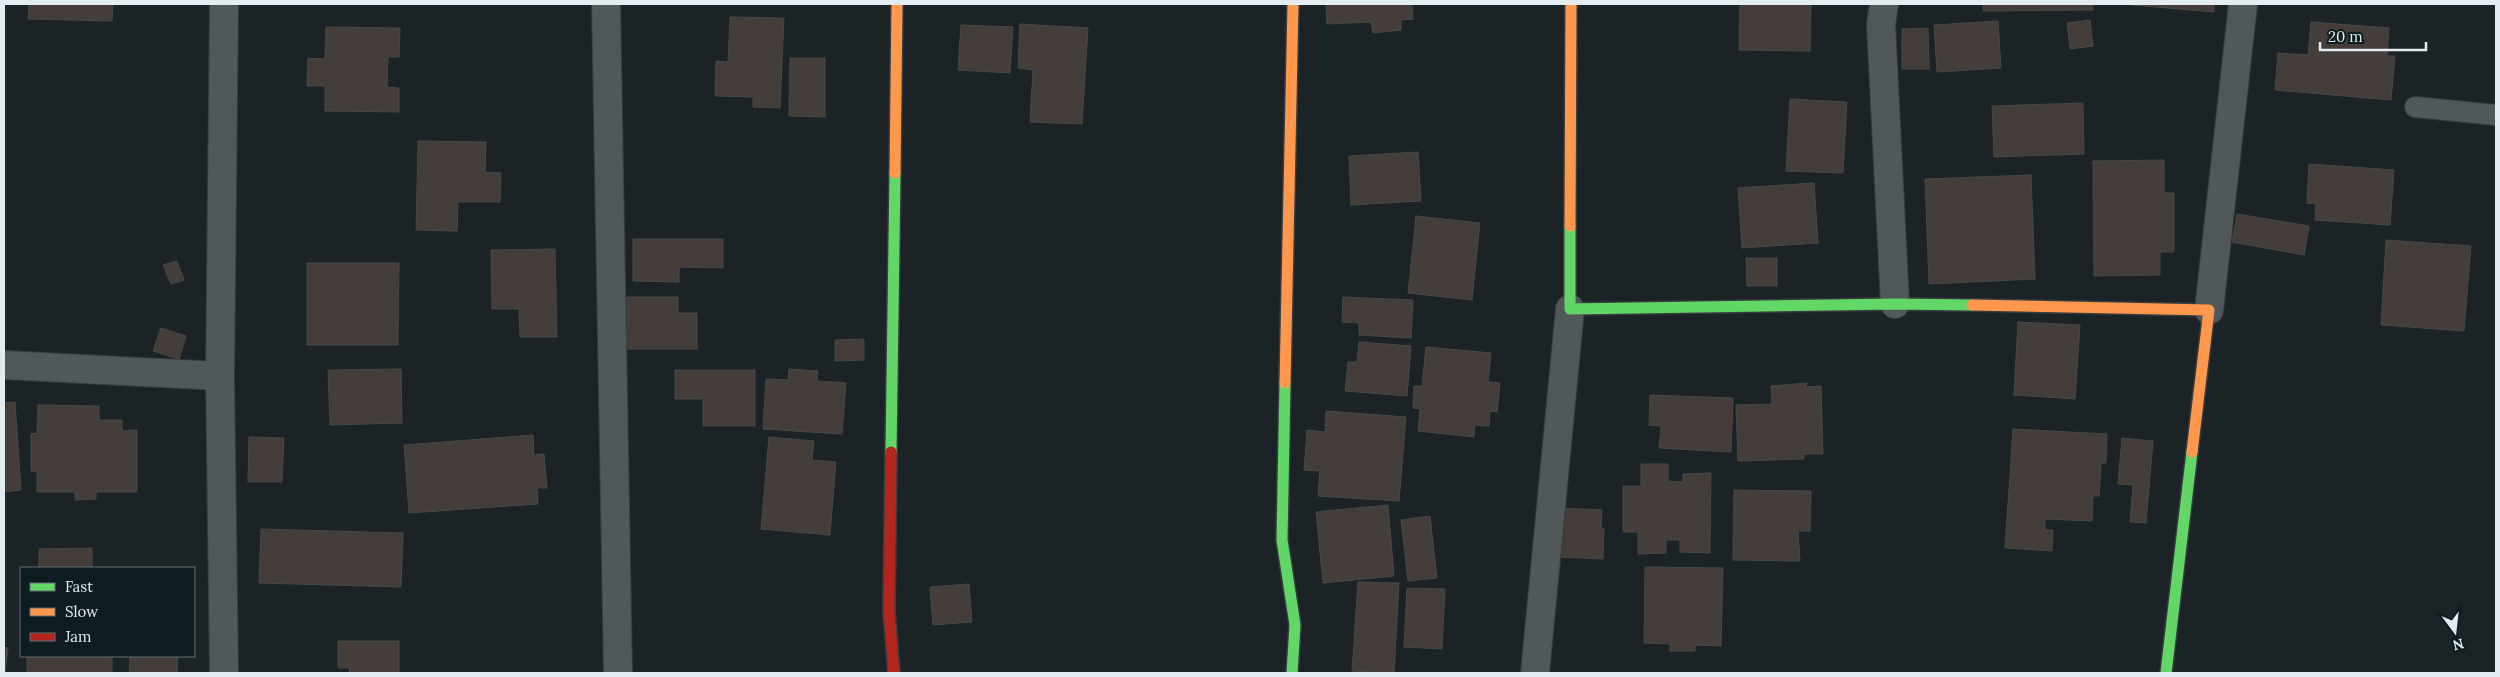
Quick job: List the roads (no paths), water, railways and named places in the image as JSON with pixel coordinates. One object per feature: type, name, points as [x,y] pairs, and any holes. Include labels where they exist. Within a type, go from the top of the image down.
[{"type":"street","points":[[224,4],[220,376],[224,673]]},
{"type":"street","points":[[606,4],[618,673]]},
{"type":"street","points":[[894,673],[889,611],[897,4]]},
{"type":"street","points":[[1292,673],[1295,625],[1282,540],[1293,4]]},
{"type":"street","points":[[1535,673],[1570,309],[1571,4]]},
{"type":"street","points":[[1884,4],[1881,25],[1894,304]]},
{"type":"street","points":[[2166,673],[2243,4]]},
{"type":"street","points":[[1570,309],[1894,304],[2209,310]]},
{"type":"street","points":[[4,365],[220,376]]},
{"type":"lane","points":[[2415,107],[2496,115]]}]
